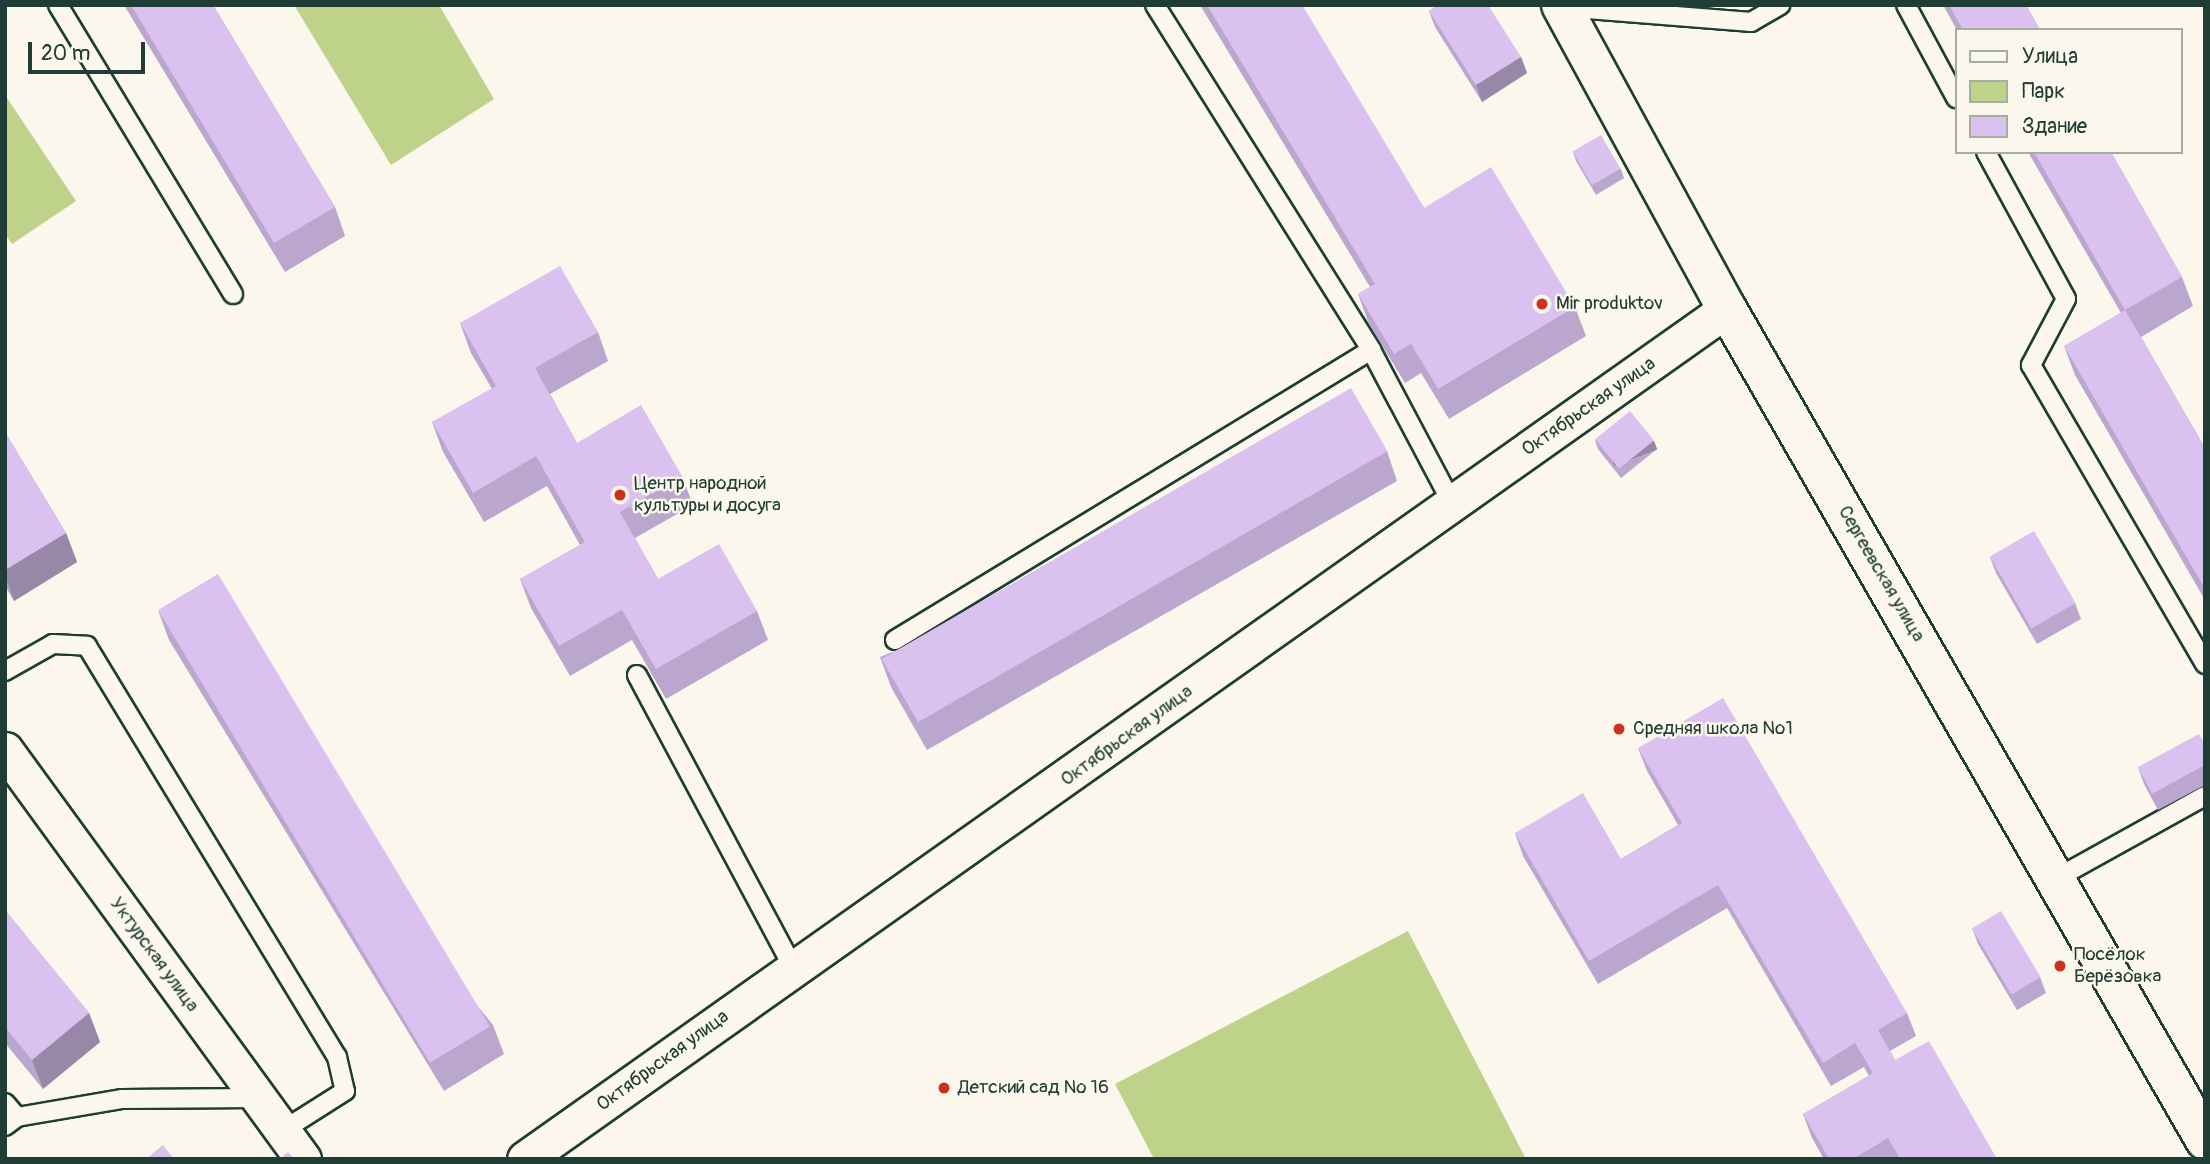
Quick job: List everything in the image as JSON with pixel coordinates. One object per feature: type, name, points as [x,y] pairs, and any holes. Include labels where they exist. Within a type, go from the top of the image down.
[{"type":"main road","name":"Сергеевская улица","points":[[1563,6],[1727,309],[2205,1139]]},
{"type":"street","name":"Октябрьская улица","points":[[525,1159],[793,967],[884,909],[1727,309]]},
{"type":"street","name":"Уктурская улица","points":[[5,750],[303,1159]]},
{"type":"lane","points":[[58,5],[233,294]]},
{"type":"lane","points":[[1155,5],[1371,350],[1452,503]]},
{"type":"lane","points":[[1563,6],[1751,22],[1781,5]]},
{"type":"lane","points":[[1906,5],[1954,94]]},
{"type":"lane","points":[[1987,154],[2066,299],[2031,365],[2205,663]]},
{"type":"lane","points":[[895,640],[1371,350]]},
{"type":"lane","points":[[5,671],[53,644],[87,646],[337,1057],[345,1091],[282,1131]]},
{"type":"lane","points":[[637,675],[793,967]]},
{"type":"lane","points":[[2057,878],[2205,796]]},
{"type":"lane","points":[[9,1115],[122,1099],[259,1098]]},
{"type":"green space","points":[[294,5],[439,5],[494,99],[391,165]]},
{"type":"green space","points":[[5,95],[76,201],[12,244],[5,234]]},
{"type":"green space","points":[[1408,931],[1526,1159],[1154,1159],[1115,1084]]},
{"type":"building","points":[[131,5],[213,5],[335,207],[274,243]]},
{"type":"building","points":[[1207,5],[1302,5],[1424,208],[1491,167],[1575,307],[1438,389],[1411,344],[1394,354],[1358,294],[1375,284]]},
{"type":"building","points":[[1437,5],[1488,5],[1521,57],[1476,85],[1429,11]]},
{"type":"building","points":[[1949,5],[2026,5],[2039,28],[1962,28]]},
{"type":"building","points":[[1601,135],[1620,169],[1592,185],[1572,152]]},
{"type":"building","points":[[2035,154],[2112,154],[2182,277],[2125,310]]},
{"type":"building","name":"Центр народной культуры и досуга","points":[[560,266],[598,332],[535,368],[577,443],[641,405],[682,476],[620,512],[658,579],[719,544],[757,611],[656,669],[622,610],[559,646],[520,579],[585,542],[536,456],[473,493],[432,422],[496,386],[460,323]]},
{"type":"building","points":[[2125,310],[2205,448],[2205,589],[2064,346]]},
{"type":"building","points":[[1351,388],[1388,451],[918,722],[882,659]]},
{"type":"building","points":[[1630,411],[1654,441],[1619,469],[1595,439]]},
{"type":"building","points":[[5,432],[66,533],[5,570]]},
{"type":"building","points":[[2034,531],[2076,603],[2031,628],[1990,556]]},
{"type":"building","points":[[218,574],[490,1027],[430,1063],[158,610]]},
{"type":"building","points":[[1723,698],[1907,1013],[1878,1030],[1895,1060],[1929,1041],[1997,1159],[1900,1159],[1888,1138],[1853,1159],[1829,1159],[1803,1114],[1873,1073],[1855,1043],[1823,1063],[1718,885],[1589,961],[1515,833],[1583,793],[1621,859],[1682,823],[1638,748]]},
{"type":"building","points":[[2199,734],[2205,745],[2205,765],[2152,794],[2138,767]]},
{"type":"building","points":[[5,910],[89,1013],[32,1060],[5,1027]]},
{"type":"building","points":[[2001,911],[2041,977],[2012,995],[1972,929]]},
{"type":"building","points":[[163,1145],[174,1159],[146,1159]]},
{"type":"building","points":[[288,1152],[294,1159],[280,1159]]},
{"type":"place","name":"Mir produktov","points":[[1542,304]]},
{"type":"place","name":"Центр народной культуры и досуга","points":[[620,495]]},
{"type":"place","name":"Средняя школа №1","points":[[1619,729]]},
{"type":"place","name":"Посёлок Берёзовка","points":[[2060,966]]},
{"type":"place","name":"Детский сад № 16","points":[[944,1088]]}]
